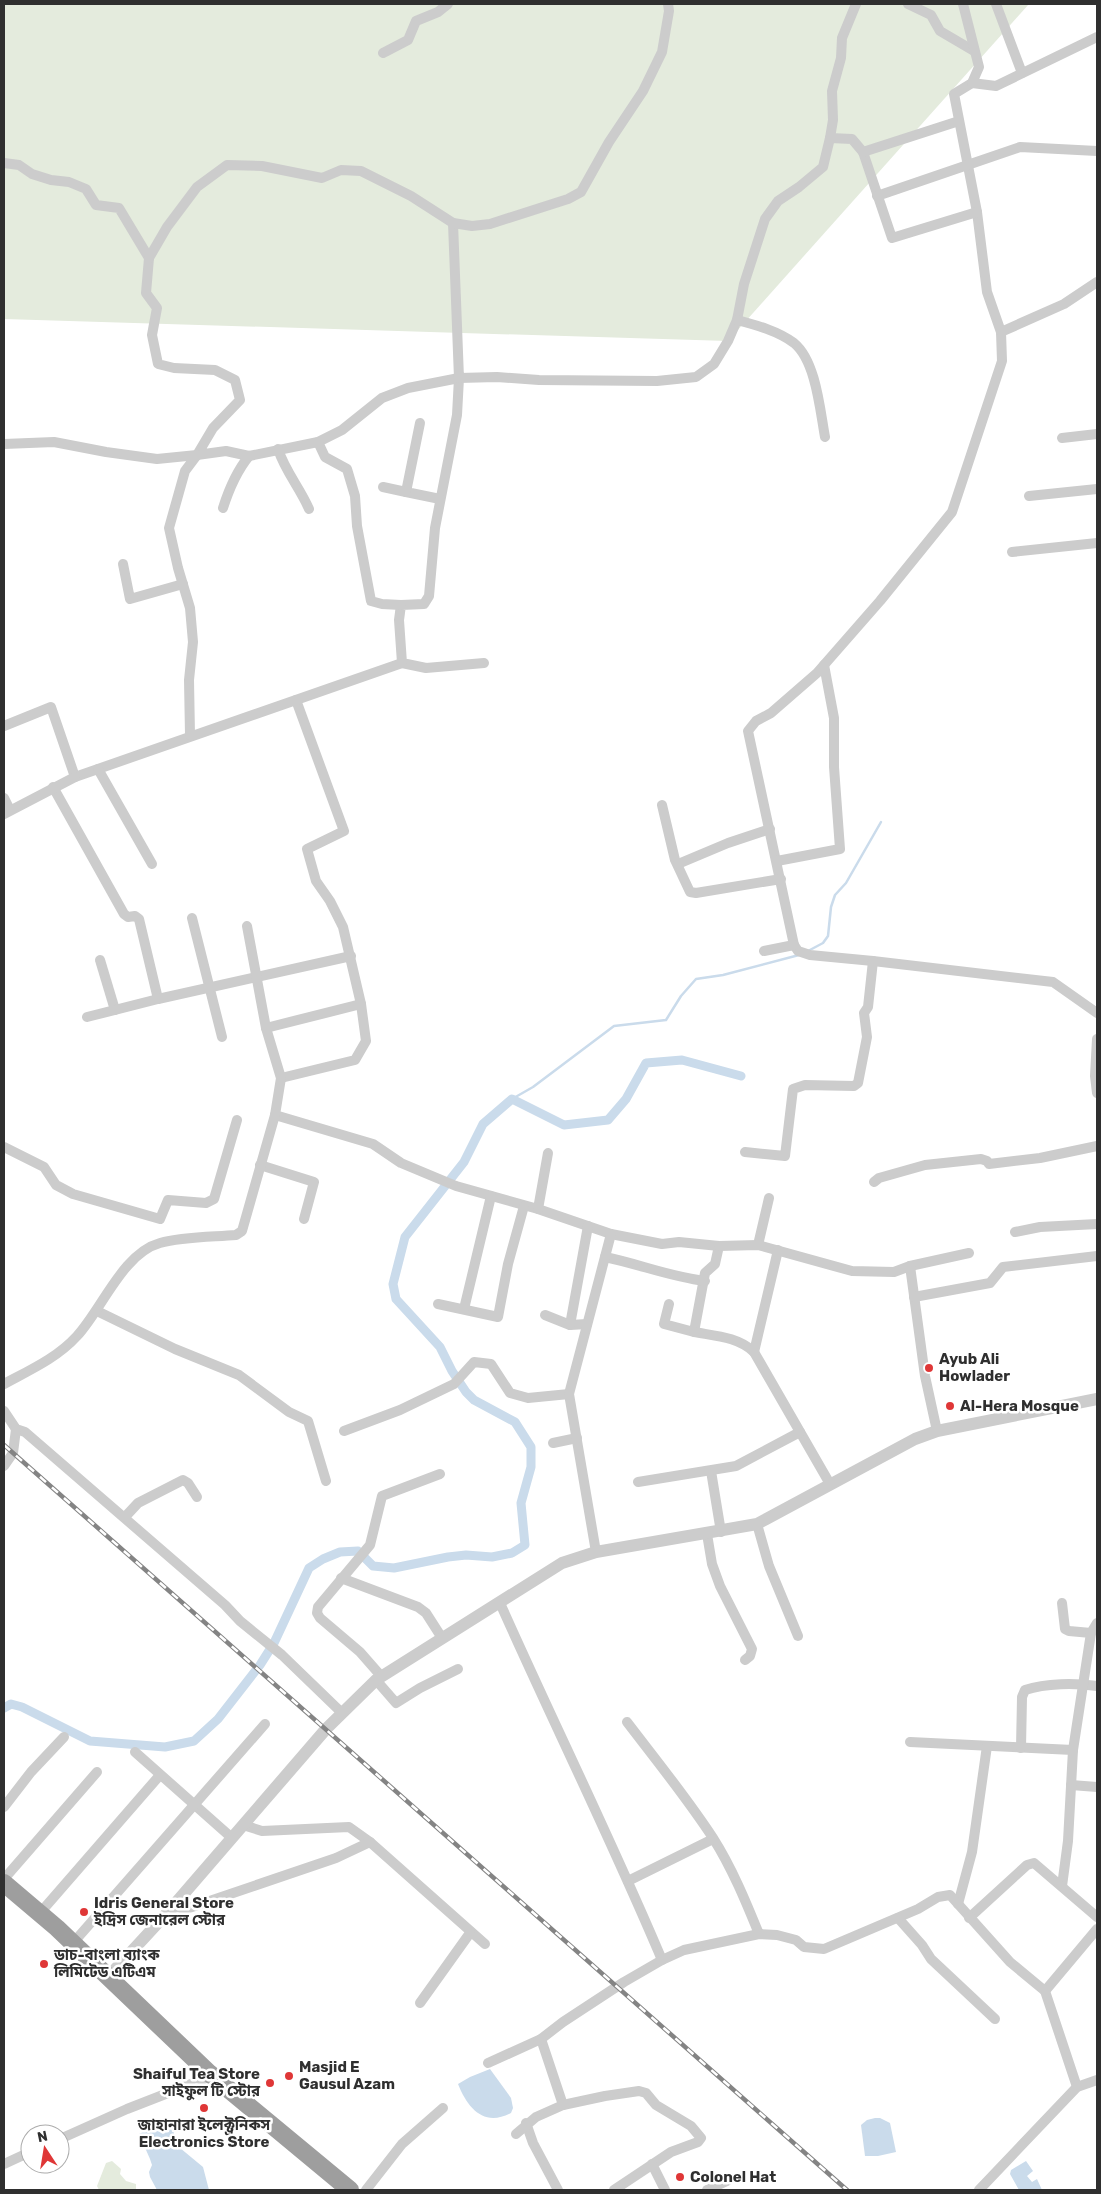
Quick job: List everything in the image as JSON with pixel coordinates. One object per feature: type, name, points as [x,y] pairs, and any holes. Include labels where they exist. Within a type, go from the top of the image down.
[{"type":"highway","points":[[4,1883],[109,1976],[209,2073],[350,2190]]},
{"type":"highway","points":[[4,1894],[204,2080],[330,2190]]},
{"type":"street","points":[[383,53],[408,40],[416,21],[438,12],[448,4]]},
{"type":"street","points":[[190,735],[189,680],[193,642],[190,608],[169,528],[185,472],[214,428],[240,400],[235,380],[215,370],[174,368],[158,364],[152,335],[157,308],[146,293],[149,258],[167,227],[197,187],[227,165],[262,166],[322,178],[341,170],[361,171],[411,196],[453,223],[472,226],[490,224],[568,199],[581,192],[609,142],[643,91],[662,52],[669,11],[668,4]]},
{"type":"street","points":[[4,444],[54,442],[157,459],[226,451],[249,456],[318,442],[342,430],[382,398],[408,388],[458,378],[497,377],[539,380],[657,381],[696,378],[714,364],[728,341],[737,320],[744,284],[765,219],[778,201],[799,187],[822,167],[833,120],[832,91],[841,58],[842,38],[856,4]]},
{"type":"street","points":[[908,4],[931,15],[940,31],[974,51]]},
{"type":"street","points":[[796,948],[748,731],[752,724],[770,713],[824,665],[880,601],[952,512],[1002,361],[1001,332],[987,292],[977,212],[954,94],[972,83],[978,67],[963,4]]},
{"type":"street","points":[[996,4],[1022,73]]},
{"type":"street","points":[[972,83],[996,86],[1097,37]]},
{"type":"street","points":[[863,152],[959,121]]},
{"type":"street","points":[[830,138],[852,139],[863,152],[892,238],[977,212]]},
{"type":"street","points":[[877,196],[1020,148],[1097,151]]},
{"type":"street","points":[[4,163],[19,165],[32,174],[51,180],[69,182],[86,189],[96,205],[119,208],[149,258]]},
{"type":"street","points":[[318,442],[325,457],[347,469],[355,496],[357,526],[371,601],[382,604],[424,604],[429,596],[431,555],[457,415],[458,378],[453,223]]},
{"type":"street","points":[[1001,332],[1064,304],[1097,282]]},
{"type":"street","points":[[737,320],[768,330],[793,342],[801,351],[810,364],[825,438]]},
{"type":"street","points":[[406,492],[420,423]]},
{"type":"street","points":[[1062,438],[1097,434]]},
{"type":"street","points":[[278,449],[283,464],[303,494],[309,509]]},
{"type":"street","points":[[223,508],[228,491],[238,470],[249,456]]},
{"type":"street","points":[[383,486],[440,499]]},
{"type":"street","points":[[1028,496],[1097,489]]},
{"type":"street","points":[[1012,552],[1097,543]]},
{"type":"street","points":[[123,564],[130,599],[183,584]]},
{"type":"street","points":[[401,605],[399,620],[402,663]]},
{"type":"street","points":[[4,798],[7,812],[54,787],[98,768],[402,663],[426,668],[484,663]]},
{"type":"street","points":[[777,861],[840,849],[834,767],[834,718],[824,665]]},
{"type":"street","points":[[281,1078],[354,1060],[366,1041],[361,1004],[343,927],[330,901],[316,881],[307,849],[344,831],[296,700]]},
{"type":"street","points":[[4,726],[51,708],[76,777]]},
{"type":"street","points":[[98,768],[152,864]]},
{"type":"street","points":[[54,787],[124,914],[128,917],[135,916],[139,919],[158,999]]},
{"type":"street","points":[[662,805],[675,860],[690,892],[696,893],[781,879]]},
{"type":"street","points":[[678,864],[728,843],[770,829]]},
{"type":"street","points":[[192,918],[222,1037]]},
{"type":"street","points":[[4,1384],[54,1357],[77,1336],[97,1312],[126,1267],[143,1251],[160,1243],[236,1235],[242,1231],[274,1115],[281,1078],[266,1028],[247,926]]},
{"type":"street","points":[[764,951],[796,948],[810,956],[873,960],[1053,982],[1097,1014]]},
{"type":"street","points":[[87,1017],[350,956]]},
{"type":"street","points":[[100,960],[115,1010]]},
{"type":"street","points":[[745,1152],[785,1156],[793,1089],[805,1086],[854,1086],[858,1083],[867,1037],[864,1013],[868,1007],[873,960]]},
{"type":"street","points":[[266,1028],[361,1004]]},
{"type":"street","points":[[1097,1039],[1095,1076],[1097,1093]]},
{"type":"street","points":[[274,1115],[373,1144],[401,1163],[456,1186],[538,1209],[611,1234],[662,1244],[680,1242],[719,1246],[758,1245],[852,1271],[894,1272],[910,1266],[969,1253]]},
{"type":"street","points":[[4,1148],[44,1167],[56,1185],[72,1194],[160,1219],[168,1200],[206,1203],[214,1199],[237,1120]]},
{"type":"street","points":[[874,1182],[878,1178],[925,1165],[981,1159],[989,1164],[1040,1158],[1097,1146]]},
{"type":"street","points":[[538,1209],[548,1153]]},
{"type":"street","points":[[260,1165],[314,1182],[304,1218]]},
{"type":"street","points":[[464,1309],[491,1196]]},
{"type":"street","points":[[758,1245],[769,1198]]},
{"type":"street","points":[[438,1304],[498,1317],[508,1264],[524,1206]]},
{"type":"street","points":[[1015,1232],[1040,1226],[1097,1224]]},
{"type":"street","points":[[570,1325],[588,1226]]},
{"type":"street","points":[[596,1552],[569,1394],[611,1234]]},
{"type":"street","points":[[694,1332],[706,1281],[705,1273],[715,1264],[719,1246]]},
{"type":"street","points":[[754,1352],[778,1250]]},
{"type":"street","points":[[914,1297],[990,1283],[1003,1267],[1097,1256]]},
{"type":"street","points":[[605,1257],[654,1269],[678,1278],[706,1281]]},
{"type":"street","points":[[910,1266],[925,1376],[937,1431]]},
{"type":"street","points":[[669,1304],[664,1324],[736,1340],[746,1344],[754,1352],[830,1484]]},
{"type":"street","points":[[97,1312],[175,1349],[239,1375],[289,1412],[308,1421],[326,1481]]},
{"type":"street","points":[[545,1315],[570,1325],[587,1324]]},
{"type":"street","points":[[344,1431],[400,1410],[454,1384],[474,1362],[491,1364],[510,1393],[528,1398],[569,1394]]},
{"type":"street","points":[[109,1976],[168,1912],[341,1712],[379,1678],[562,1563],[596,1552],[721,1532],[757,1524],[915,1439],[937,1431],[1097,1399]]},
{"type":"street","points":[[4,1411],[16,1429],[25,1432],[124,1517],[282,1655],[341,1712]]},
{"type":"street","points":[[4,1466],[14,1453],[16,1429]]},
{"type":"street","points":[[638,1482],[736,1466],[800,1432]]},
{"type":"street","points":[[553,1443],[577,1438]]},
{"type":"street","points":[[711,1471],[721,1532]]},
{"type":"street","points":[[440,1474],[382,1496],[370,1545],[356,1559],[318,1607],[317,1613],[320,1618],[354,1646],[396,1703],[420,1688],[458,1669]]},
{"type":"street","points":[[124,1517],[138,1503],[183,1480],[188,1483],[196,1497]]},
{"type":"street","points":[[757,1524],[769,1566],[798,1636]]},
{"type":"street","points":[[707,1534],[712,1564],[720,1586],[752,1649],[750,1656],[745,1660]]},
{"type":"street","points":[[341,1578],[418,1607],[426,1613],[442,1638]]},
{"type":"street","points":[[500,1603],[628,1881],[662,1960]]},
{"type":"street","points":[[1062,1603],[1065,1629],[1068,1631],[1091,1633]]},
{"type":"street","points":[[1062,1886],[1068,1841],[1073,1750],[1091,1633],[1097,1623]]},
{"type":"street","points":[[1021,1748],[1022,1697],[1025,1690],[1033,1687],[1084,1684],[1097,1686]]},
{"type":"street","points":[[627,1722],[714,1839],[748,1905],[759,1934]]},
{"type":"street","points":[[73,1943],[265,1724]]},
{"type":"street","points":[[4,1807],[31,1772],[64,1737]]},
{"type":"street","points":[[910,1742],[1073,1750]]},
{"type":"street","points":[[958,1904],[972,1852],[987,1746]]},
{"type":"street","points":[[135,1752],[232,1838]]},
{"type":"street","points":[[4,1879],[97,1772]]},
{"type":"street","points":[[40,1913],[160,1775]]},
{"type":"street","points":[[1071,1785],[1097,1787]]},
{"type":"street","points":[[243,1825],[262,1831],[349,1827],[370,1842],[470,1933],[485,1944]]},
{"type":"street","points":[[628,1881],[714,1839]]},
{"type":"street","points":[[168,1912],[192,1907],[336,1858],[370,1842]]},
{"type":"street","points":[[970,1918],[1031,1863],[1034,1863],[1097,1917]]},
{"type":"street","points":[[488,2063],[541,2039],[586,2006],[662,1960],[684,1950],[759,1934],[777,1935],[796,1940],[804,1947],[824,1948],[918,1910],[938,1897],[950,1896],[1010,1962],[1045,1991],[1077,2087]]},
{"type":"street","points":[[898,1918],[922,1945],[931,1959],[995,2019]]},
{"type":"street","points":[[1045,1991],[1097,1929]]},
{"type":"street","points":[[420,2003],[470,1933]]},
{"type":"street","points":[[541,2039],[563,2105]]},
{"type":"street","points":[[70,2135],[127,2109],[204,2080]]},
{"type":"street","points":[[979,2190],[1077,2087],[1097,2080]]},
{"type":"street","points":[[516,2134],[526,2124],[563,2105],[605,2096],[639,2092],[646,2093],[656,2104],[691,2126],[700,2134],[701,2138],[698,2142],[671,2152],[614,2190]]},
{"type":"street","points":[[366,2190],[402,2144],[443,2108]]},
{"type":"street","points":[[526,2124],[533,2143],[558,2190]]},
{"type":"street","points":[[4,2164],[20,2157]]},
{"type":"street","points":[[652,2164],[664,2190]]},
{"type":"street","points":[[707,2190],[727,2181]]},
{"type":"shaded area","points":[[4,4],[1029,4],[728,341],[4,319]]},
{"type":"shaded area","points":[[112,2161],[121,2169],[120,2174],[126,2181],[136,2184],[136,2189],[99,2190],[97,2186],[106,2163]]},
{"type":"water","points":[[490,2069],[511,2098],[513,2108],[511,2113],[501,2117],[485,2117],[478,2113],[467,2101],[458,2084]]},
{"type":"water","points":[[880,2118],[890,2123],[896,2152],[878,2156],[865,2156],[861,2125],[867,2120]]},
{"type":"water","points":[[153,2127],[174,2129],[174,2143],[203,2167],[209,2190],[157,2190],[149,2172],[152,2165],[139,2134]]},
{"type":"water","points":[[1026,2161],[1033,2171],[1027,2176],[1032,2182],[1037,2179],[1042,2190],[1019,2190],[1010,2174],[1011,2170]]},
{"type":"waterway","points":[[808,951],[823,943],[828,936],[831,907],[835,895],[846,883],[881,822]]},
{"type":"waterway","points":[[512,1099],[533,1087],[614,1026],[666,1020],[681,996],[696,979],[723,975],[799,955]]},
{"type":"waterway","points":[[4,1708],[11,1704],[22,1707],[90,1741],[165,1747],[194,1741],[218,1719],[260,1665],[274,1643],[309,1568],[323,1559],[340,1552],[358,1551],[373,1566],[394,1568],[448,1557],[466,1555],[492,1557],[512,1553],[525,1545],[521,1503],[531,1467],[531,1447],[515,1422],[474,1400],[466,1392],[452,1371],[440,1347],[396,1299],[393,1284],[405,1237],[464,1162],[483,1124],[512,1099],[564,1125],[608,1120],[626,1099],[646,1063],[682,1060],[741,1076]]},
{"type":"railway","points":[[4,1445],[847,2190]]},
{"type":"place","name":"Ayub Ali Howlader","points":[[929,1368]]},
{"type":"place","name":"Al-Hera Mosque","points":[[950,1406]]},
{"type":"place","name":"Idris General Store ইদ্রিস জেনারেল স্টোর","points":[[84,1912]]},
{"type":"place","name":"ডাচ-বাংলা ব্যাংক লিমিটেড এটিএম","points":[[44,1964]]},
{"type":"place","name":"Masjid E Gausul Azam","points":[[289,2076]]},
{"type":"place","name":"Shaiful Tea Store সাইফুল টি স্টোর","points":[[270,2083]]},
{"type":"place","name":"জাহানারা ইলেক্ট্রনিকস Electronics Store","points":[[204,2108]]},
{"type":"place","name":"Colonel Hat","points":[[680,2177]]}]
